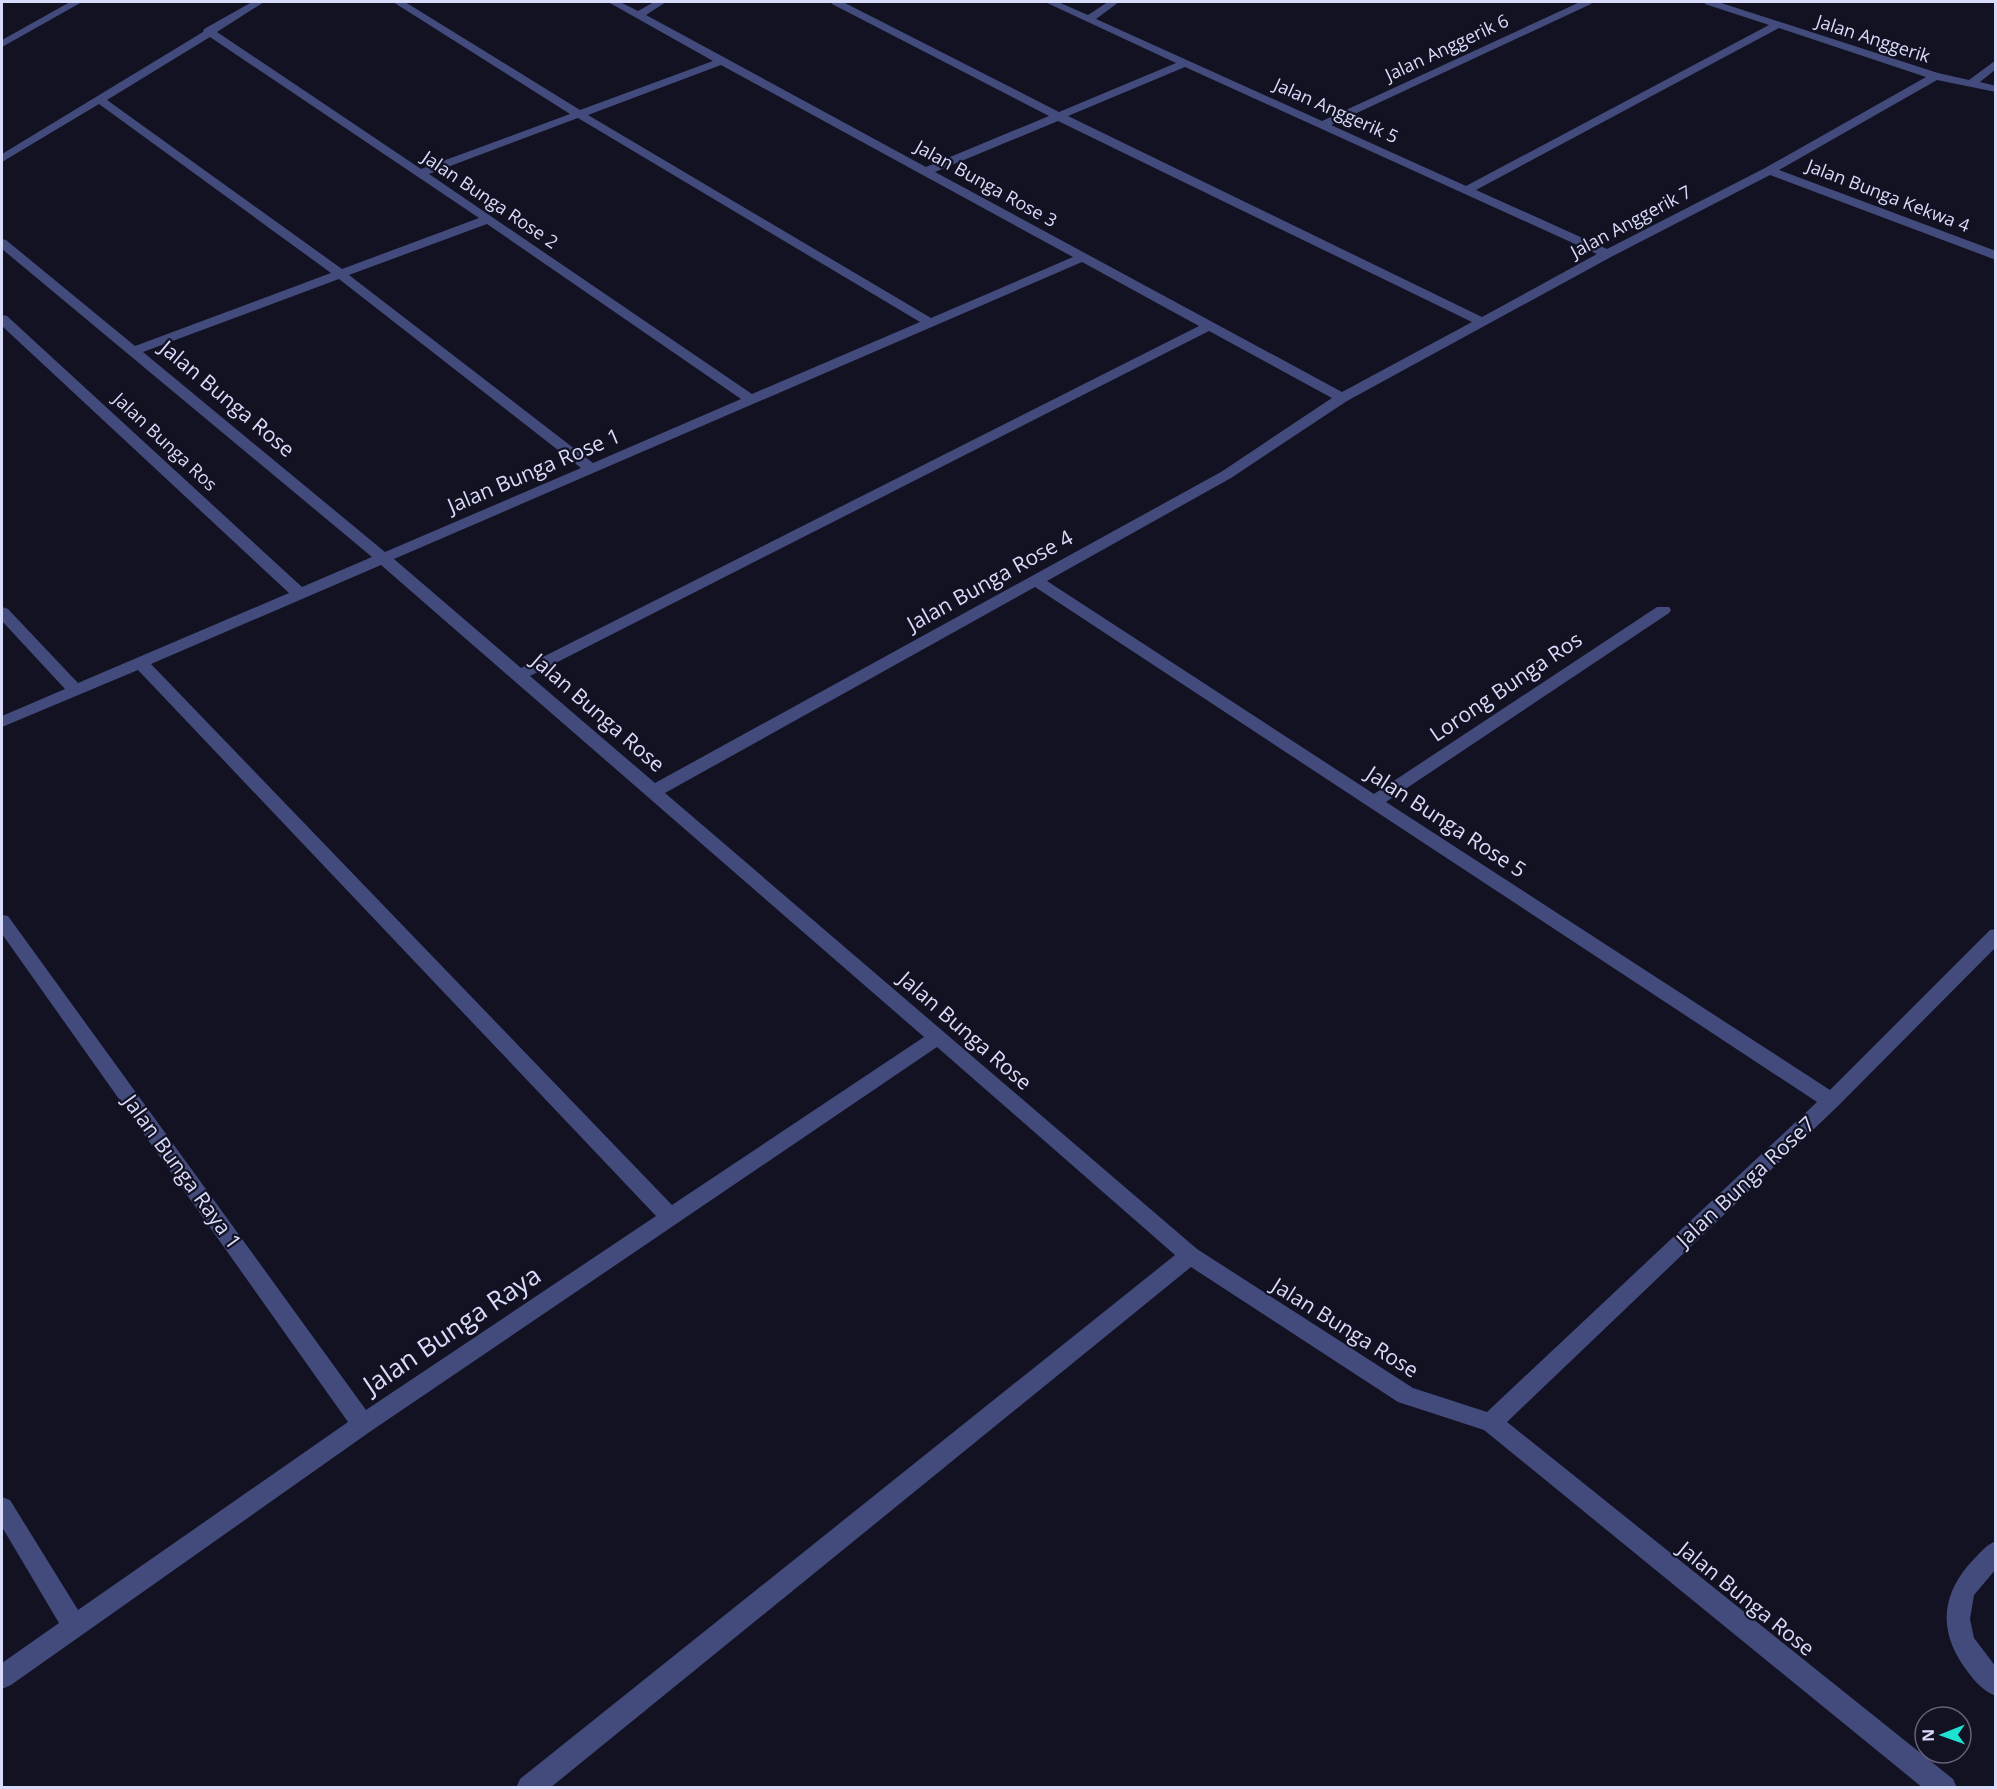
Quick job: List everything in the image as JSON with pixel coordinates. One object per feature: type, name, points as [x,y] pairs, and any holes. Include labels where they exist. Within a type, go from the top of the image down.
[{"type":"street","points":[[2,44],[77,2]]},
{"type":"street","points":[[2,159],[208,31],[259,2]]},
{"type":"street","points":[[398,2],[579,114],[930,323]]},
{"type":"street","name":"Jalan Bunga Rose 3","points":[[613,2],[1342,398]]},
{"type":"street","points":[[639,15],[661,2]]},
{"type":"street","points":[[836,2],[1060,117],[1483,321]]},
{"type":"street","name":"Jalan Anggerik 5","points":[[1050,2],[1607,254]]},
{"type":"street","points":[[1089,19],[1114,2]]},
{"type":"street","name":"Jalan Anggerik 6","points":[[1322,124],[1587,2]]},
{"type":"street","name":"Jalan Anggerik","points":[[1709,2],[1935,76],[1995,89]]},
{"type":"street","points":[[1467,190],[1777,25]]},
{"type":"street","name":"Jalan Bunga Rose 2","points":[[208,31],[488,219],[751,400]]},
{"type":"street","points":[[419,174],[722,61]]},
{"type":"street","points":[[925,172],[1186,63]]},
{"type":"street","points":[[1970,85],[1995,63]]},
{"type":"street","name":"Jalan Anggerik 7","points":[[1342,398],[1607,254],[1769,171],[1935,76]]},
{"type":"street","points":[[99,99],[340,274],[592,469]]},
{"type":"street","name":"Jalan Bunga Kekwa 4","points":[[1769,171],[1995,256]]},
{"type":"street","points":[[134,351],[488,219]]},
{"type":"street","name":"Jalan Bunga Rose","points":[[2,243],[383,558],[1190,1255],[1406,1395],[1491,1423],[1944,1788]]},
{"type":"street","name":"Jalan Bunga Rose 1","points":[[2,722],[1083,258]]},
{"type":"street","name":"Jalan Bunga Ros","points":[[2,319],[300,594]]},
{"type":"street","points":[[520,675],[1209,326]]},
{"type":"street","name":"Jalan Bunga Rose 4","points":[[653,792],[1226,475],[1342,398]]},
{"type":"street","name":"Jalan Bunga Rose 5","points":[[1035,580],[1831,1101]]},
{"type":"street","name":"Lorong Bunga Ros","points":[[1374,802],[1663,609]]},
{"type":"street","points":[[2,612],[75,690]]},
{"type":"street","points":[[141,663],[670,1217]]},
{"type":"street","name":"Jalan Bunga Raya 1","points":[[2,921],[363,1424]]},
{"type":"street","name":"Jalan Bunga Rose7","points":[[1491,1423],[1831,1101],[1995,935]]},
{"type":"street","name":"Jalan Bunga Raya","points":[[2,1677],[363,1424],[938,1037]]},
{"type":"street","points":[[529,1788],[1190,1255]]},
{"type":"street","points":[[2,1508],[74,1626]]},
{"type":"street","points":[[1995,1552],[1963,1592],[1958,1618],[1962,1643],[1977,1667],[1995,1684]]}]
